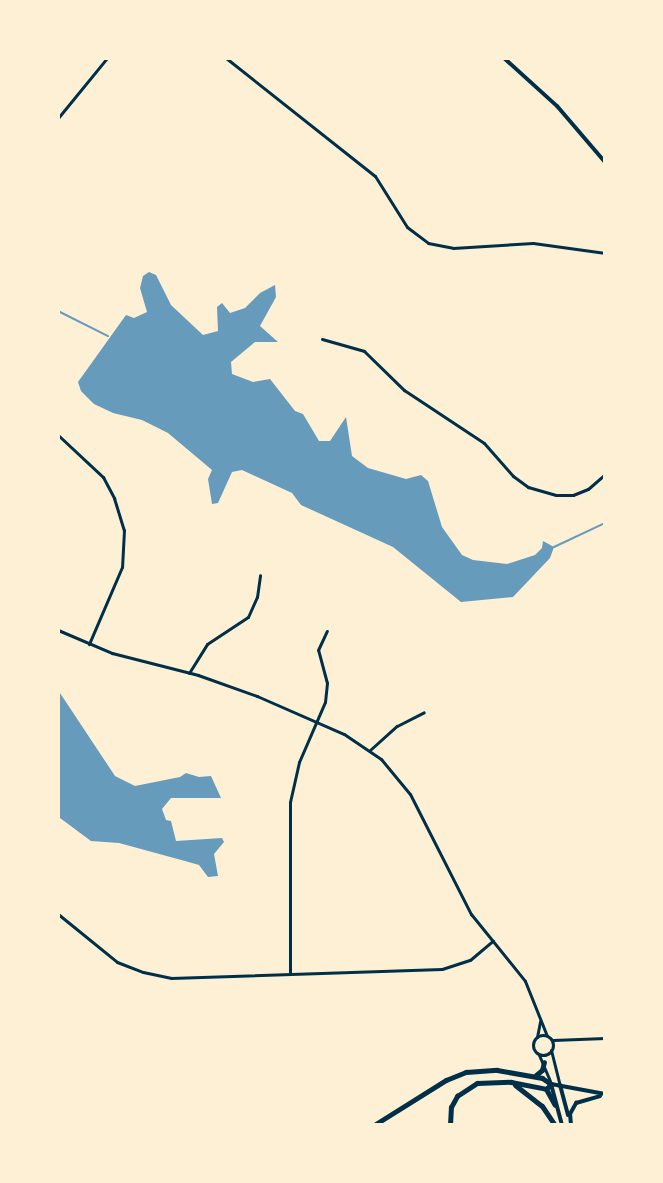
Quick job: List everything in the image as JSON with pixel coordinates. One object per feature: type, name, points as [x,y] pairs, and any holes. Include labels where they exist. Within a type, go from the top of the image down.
[{"type":"highway","points":[[531,1076],[541,1072],[544,1062]]},
{"type":"highway","points":[[374,1125],[456,1075],[492,1070],[531,1076],[548,1087],[555,1105]]},
{"type":"highway","points":[[450,1125],[451,1107],[464,1090],[484,1082],[548,1087]]},
{"type":"highway","points":[[511,1082],[542,1106],[555,1125]]},
{"type":"street","points":[[58,116],[107,58]]},
{"type":"street","points":[[226,58],[375,176],[407,227],[428,243],[453,248],[533,243],[605,253]]},
{"type":"street","points":[[504,58],[557,106],[605,162]]},
{"type":"street","points":[[322,339],[364,351],[404,390],[467,430],[528,487],[556,495],[573,495],[588,489],[605,474]]},
{"type":"street","points":[[58,435],[103,477],[114,498],[124,530],[122,567],[88,645]]},
{"type":"street","points":[[189,673],[207,644],[237,628],[248,617],[257,597],[260,575]]},
{"type":"street","points":[[58,630],[88,645],[189,673],[316,721],[370,750],[410,794],[458,894],[525,981],[549,1037],[571,1125]]},
{"type":"street","points":[[290,972],[290,802],[299,762],[327,690],[318,650],[327,631]]},
{"type":"street","points":[[370,750],[397,726],[424,712]]},
{"type":"street","points":[[58,914],[105,954],[153,975],[187,978],[442,969],[470,960],[493,941]]},
{"type":"street","points":[[540,1018],[533,1045],[544,1062],[548,1087],[560,1085],[605,1094]]},
{"type":"street","points":[[537,1037],[562,1042],[605,1038]]},
{"type":"street","points":[[537,1052],[543,1055],[562,1042]]},
{"type":"street","points":[[571,1125],[570,1114],[578,1101],[605,1094]]},
{"type":"street","points":[[555,1105],[562,1125]]},
{"type":"water","points":[[149,272],[156,275],[171,305],[203,335],[218,331],[217,307],[222,303],[230,313],[245,308],[260,293],[275,285],[276,297],[260,326],[278,342],[255,342],[231,362],[232,374],[253,382],[270,379],[295,411],[303,414],[319,441],[330,441],[346,417],[352,456],[368,468],[406,479],[421,475],[428,481],[442,527],[462,555],[473,560],[507,564],[535,555],[542,548],[543,541],[554,547],[550,558],[513,597],[461,602],[393,547],[301,505],[292,493],[242,470],[232,472],[218,503],[212,504],[208,479],[212,470],[168,433],[142,420],[113,413],[94,404],[81,391],[78,382],[126,315],[134,318],[147,312],[140,288],[143,276]]},
{"type":"water","points":[[58,690],[115,776],[135,786],[186,773],[199,777],[211,776],[221,798],[171,798],[162,809],[166,820],[171,821],[176,841],[222,838],[224,842],[214,854],[218,876],[208,877],[199,865],[185,861],[119,843],[91,841],[60,818]]},
{"type":"waterway","points":[[58,311],[108,336]]},
{"type":"waterway","points":[[554,547],[605,523]]}]
